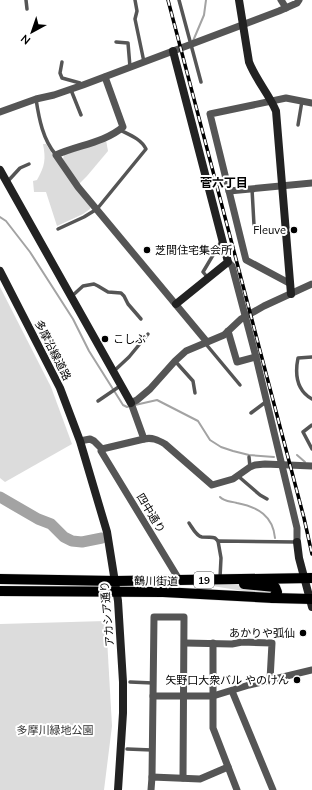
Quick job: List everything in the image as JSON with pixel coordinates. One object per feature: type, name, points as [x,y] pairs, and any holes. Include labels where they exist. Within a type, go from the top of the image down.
[{"type":"main road","name":"鶴川街道","points":[[0,579],[180,581],[308,578]]},
{"type":"main road","name":"19","points":[[220,579],[258,586],[275,587],[277,592],[273,598]]},
{"type":"main road","name":"19","points":[[180,581],[187,585],[248,597]]},
{"type":"main road","name":"鶴川街道","points":[[0,591],[163,592],[311,601]]},
{"type":"street","points":[[239,0],[249,62],[272,101],[276,111],[291,294]]},
{"type":"street","points":[[281,0],[286,8]]},
{"type":"street","points":[[0,112],[36,99],[54,96],[71,90],[286,8],[297,3],[299,0]]},
{"type":"street","points":[[173,51],[222,240],[228,262],[232,266],[256,357],[297,528],[299,558],[308,578],[311,601]]},
{"type":"street","points":[[105,77],[123,127],[120,130],[96,141],[66,150],[56,155],[78,187],[206,342]]},
{"type":"street","points":[[289,283],[246,260],[210,114],[286,98],[312,103]]},
{"type":"street","points":[[0,170],[114,371],[119,386],[132,404],[144,439]]},
{"type":"street","points":[[229,191],[312,184]]},
{"type":"street","points":[[176,304],[228,262]]},
{"type":"street","name":"多摩沿線道路","points":[[0,271],[60,388],[80,441]]},
{"type":"street","points":[[132,404],[150,389],[186,351],[224,335],[245,316],[264,306],[311,287]]},
{"type":"street","points":[[228,331],[237,362],[256,357]]},
{"type":"street","points":[[80,441],[90,438],[101,450],[149,438],[158,440],[165,444],[212,485],[233,480],[250,467],[265,464],[312,466]]},
{"type":"street","name":"アカシア通り","points":[[80,441],[107,532],[116,581],[123,682],[123,713],[118,790]]},
{"type":"street","name":"四中通り","points":[[101,450],[180,581]]},
{"type":"street","points":[[151,790],[154,617],[184,617],[183,778]]},
{"type":"street","points":[[185,643],[272,643],[270,680]]},
{"type":"street","points":[[213,643],[213,728],[237,790]]},
{"type":"street","points":[[153,696],[213,696],[249,685],[312,670]]},
{"type":"street","points":[[232,691],[273,790]]},
{"type":"street","points":[[152,777],[200,779],[228,767]]},
{"type":"lane","points":[[26,0],[27,9]]},
{"type":"lane","points":[[135,0],[137,11],[135,19],[144,62]]},
{"type":"lane","points":[[180,0],[190,44],[201,82]]},
{"type":"lane","points":[[116,42],[128,43],[130,67]]},
{"type":"lane","points":[[62,62],[60,73],[62,78],[83,85]]},
{"type":"lane","points":[[71,90],[81,115]]},
{"type":"lane","points":[[36,99],[47,144],[56,155]]},
{"type":"lane","points":[[298,125],[302,101]]},
{"type":"lane","points":[[58,229],[97,209],[146,149],[144,144],[133,136],[120,130]]},
{"type":"lane","points":[[7,182],[20,168],[29,164]]},
{"type":"lane","points":[[252,189],[254,225]]},
{"type":"lane","points":[[208,278],[203,272],[222,240]]},
{"type":"lane","points":[[71,297],[83,286],[94,284],[108,292],[121,293],[141,319]]},
{"type":"lane","points":[[114,371],[148,334]]},
{"type":"lane","points":[[206,342],[240,385]]},
{"type":"lane","points":[[312,357],[298,358],[296,370],[298,381],[302,390],[312,399]]},
{"type":"lane","points":[[175,361],[193,381],[195,393]]},
{"type":"lane","points":[[98,401],[119,386]]},
{"type":"lane","points":[[251,413],[266,401]]},
{"type":"lane","points":[[312,425],[303,432],[312,447]]},
{"type":"lane","points":[[249,457],[250,467]]},
{"type":"lane","points":[[238,476],[260,495],[267,499]]},
{"type":"lane","points":[[189,523],[198,535],[215,538],[218,541],[298,542]]},
{"type":"lane","points":[[218,541],[221,558],[220,579]]},
{"type":"lane","points":[[130,682],[153,683]]},
{"type":"lane","points":[[127,749],[152,750]]},
{"type":"green space","points":[[106,140],[108,151],[79,184],[63,159],[64,155]]},
{"type":"green space","points":[[43,144],[46,144],[57,162],[90,205],[90,209],[83,214],[57,226],[46,192],[34,192],[33,181],[37,180],[42,171],[44,162]]},
{"type":"green space","points":[[0,287],[51,387],[72,444],[5,482],[0,478]]},
{"type":"green space","points":[[217,583],[270,588],[274,594],[262,594],[200,584]]},
{"type":"green space","name":"多摩川緑地公園","points":[[106,621],[112,726],[104,790],[0,790],[0,624]]},
{"type":"waterway","points":[[193,41],[204,15],[206,0]]},
{"type":"waterway","points":[[0,217],[6,221],[30,252],[73,319],[89,351],[123,405],[127,407],[130,406]]},
{"type":"waterway","points":[[135,405],[157,400],[198,421],[210,440],[221,447],[249,455],[274,457]]},
{"type":"waterway","points":[[297,455],[305,462]]},
{"type":"waterway","points":[[0,497],[38,519],[51,524],[64,537],[72,541],[82,542],[102,538]]},
{"type":"waterway","points":[[220,497],[226,501],[245,505],[258,510],[268,518],[274,530],[275,538]]},
{"type":"railway","points":[[168,0],[304,518],[312,554]]},
{"type":"place","name":"Fleuve","points":[[294,230]]},
{"type":"place","name":"芝間住宅集会所","points":[[147,250]]},
{"type":"place","name":"こしぶ","points":[[105,339]]},
{"type":"place","name":"あかりや弧仙","points":[[303,633]]},
{"type":"place","name":"矢野口大衆バル やのけん","points":[[297,680]]},
{"type":"district","name":"菅六丁目","points":[[224,183]]}]
